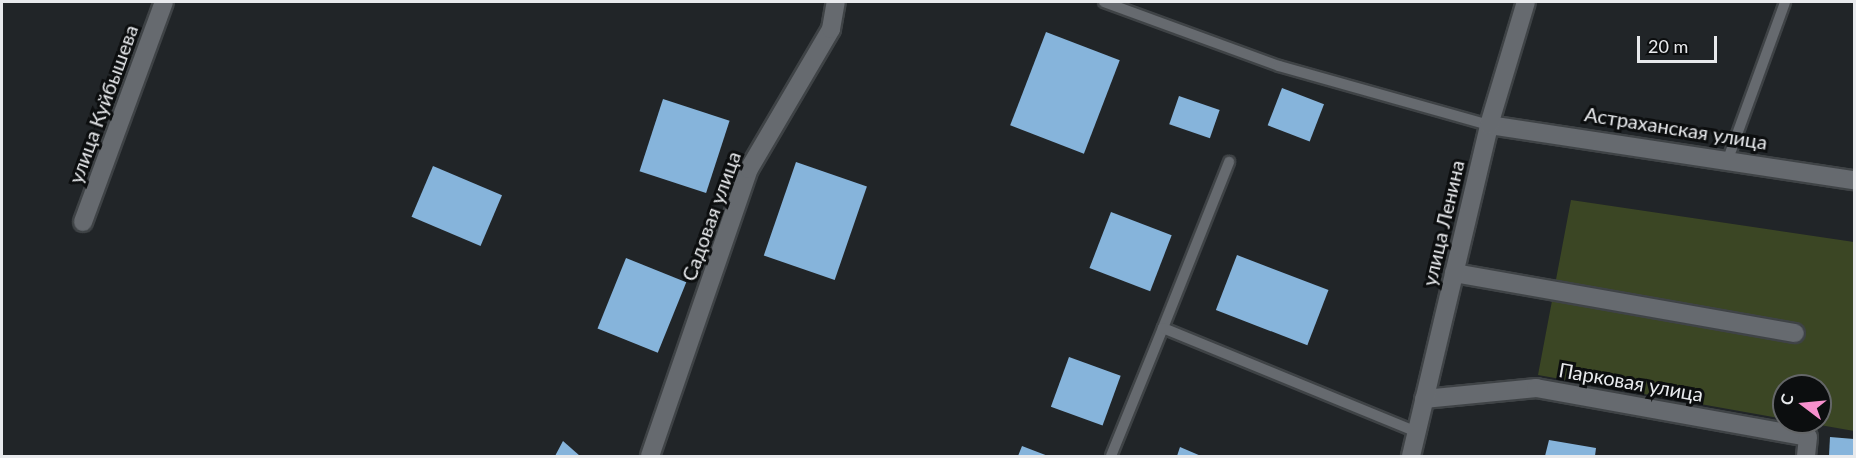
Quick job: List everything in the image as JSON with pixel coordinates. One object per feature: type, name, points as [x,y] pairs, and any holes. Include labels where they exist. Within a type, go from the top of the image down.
[{"type":"street","name":"улица Куйбышева","points":[[83,222],[164,2]]},
{"type":"street","name":"Садовая улица","points":[[650,456],[749,169],[831,29],[836,2]]},
{"type":"street","name":"улица Ленина","points":[[1411,456],[1489,125],[1526,2]]},
{"type":"street","name":"Астраханская улица","points":[[1489,125],[1728,159],[1854,180]]},
{"type":"street","points":[[1454,273],[1795,333]]},
{"type":"street","name":"Парковая улица","points":[[1424,399],[1536,388],[1808,437],[1806,456]]},
{"type":"lane","points":[[1104,2],[1279,66],[1489,125]]},
{"type":"lane","points":[[1728,159],[1785,2]]},
{"type":"lane","points":[[1111,456],[1229,162]]},
{"type":"lane","points":[[1163,328],[1417,432]]},
{"type":"green space","points":[[1571,200],[1854,242],[1854,431],[1832,427],[1832,374],[1772,374],[1772,417],[1538,375]]},
{"type":"building","points":[[1046,32],[1120,60],[1084,154],[1010,125]]},
{"type":"building","points":[[1282,88],[1324,104],[1310,141],[1268,125]]},
{"type":"building","points":[[1179,96],[1220,110],[1210,138],[1169,124]]},
{"type":"building","points":[[663,99],[730,121],[706,193],[640,171]]},
{"type":"building","points":[[796,162],[867,186],[835,280],[764,256]]},
{"type":"building","points":[[433,166],[502,195],[481,246],[412,217]]},
{"type":"building","points":[[1111,212],[1172,235],[1150,291],[1089,268]]},
{"type":"building","points":[[1237,255],[1328,290],[1307,345],[1216,310]]},
{"type":"building","points":[[626,258],[686,282],[658,353],[598,328]]},
{"type":"building","points":[[1069,357],[1121,376],[1103,426],[1051,407]]},
{"type":"building","points":[[1830,437],[1854,439],[1854,456],[1829,456]]},
{"type":"building","points":[[1549,440],[1596,448],[1595,456],[1545,456]]},
{"type":"building","points":[[563,441],[580,456],[555,456]]},
{"type":"building","points":[[1022,446],[1048,456],[1018,456]]},
{"type":"building","points":[[1180,447],[1201,456],[1177,456]]}]
